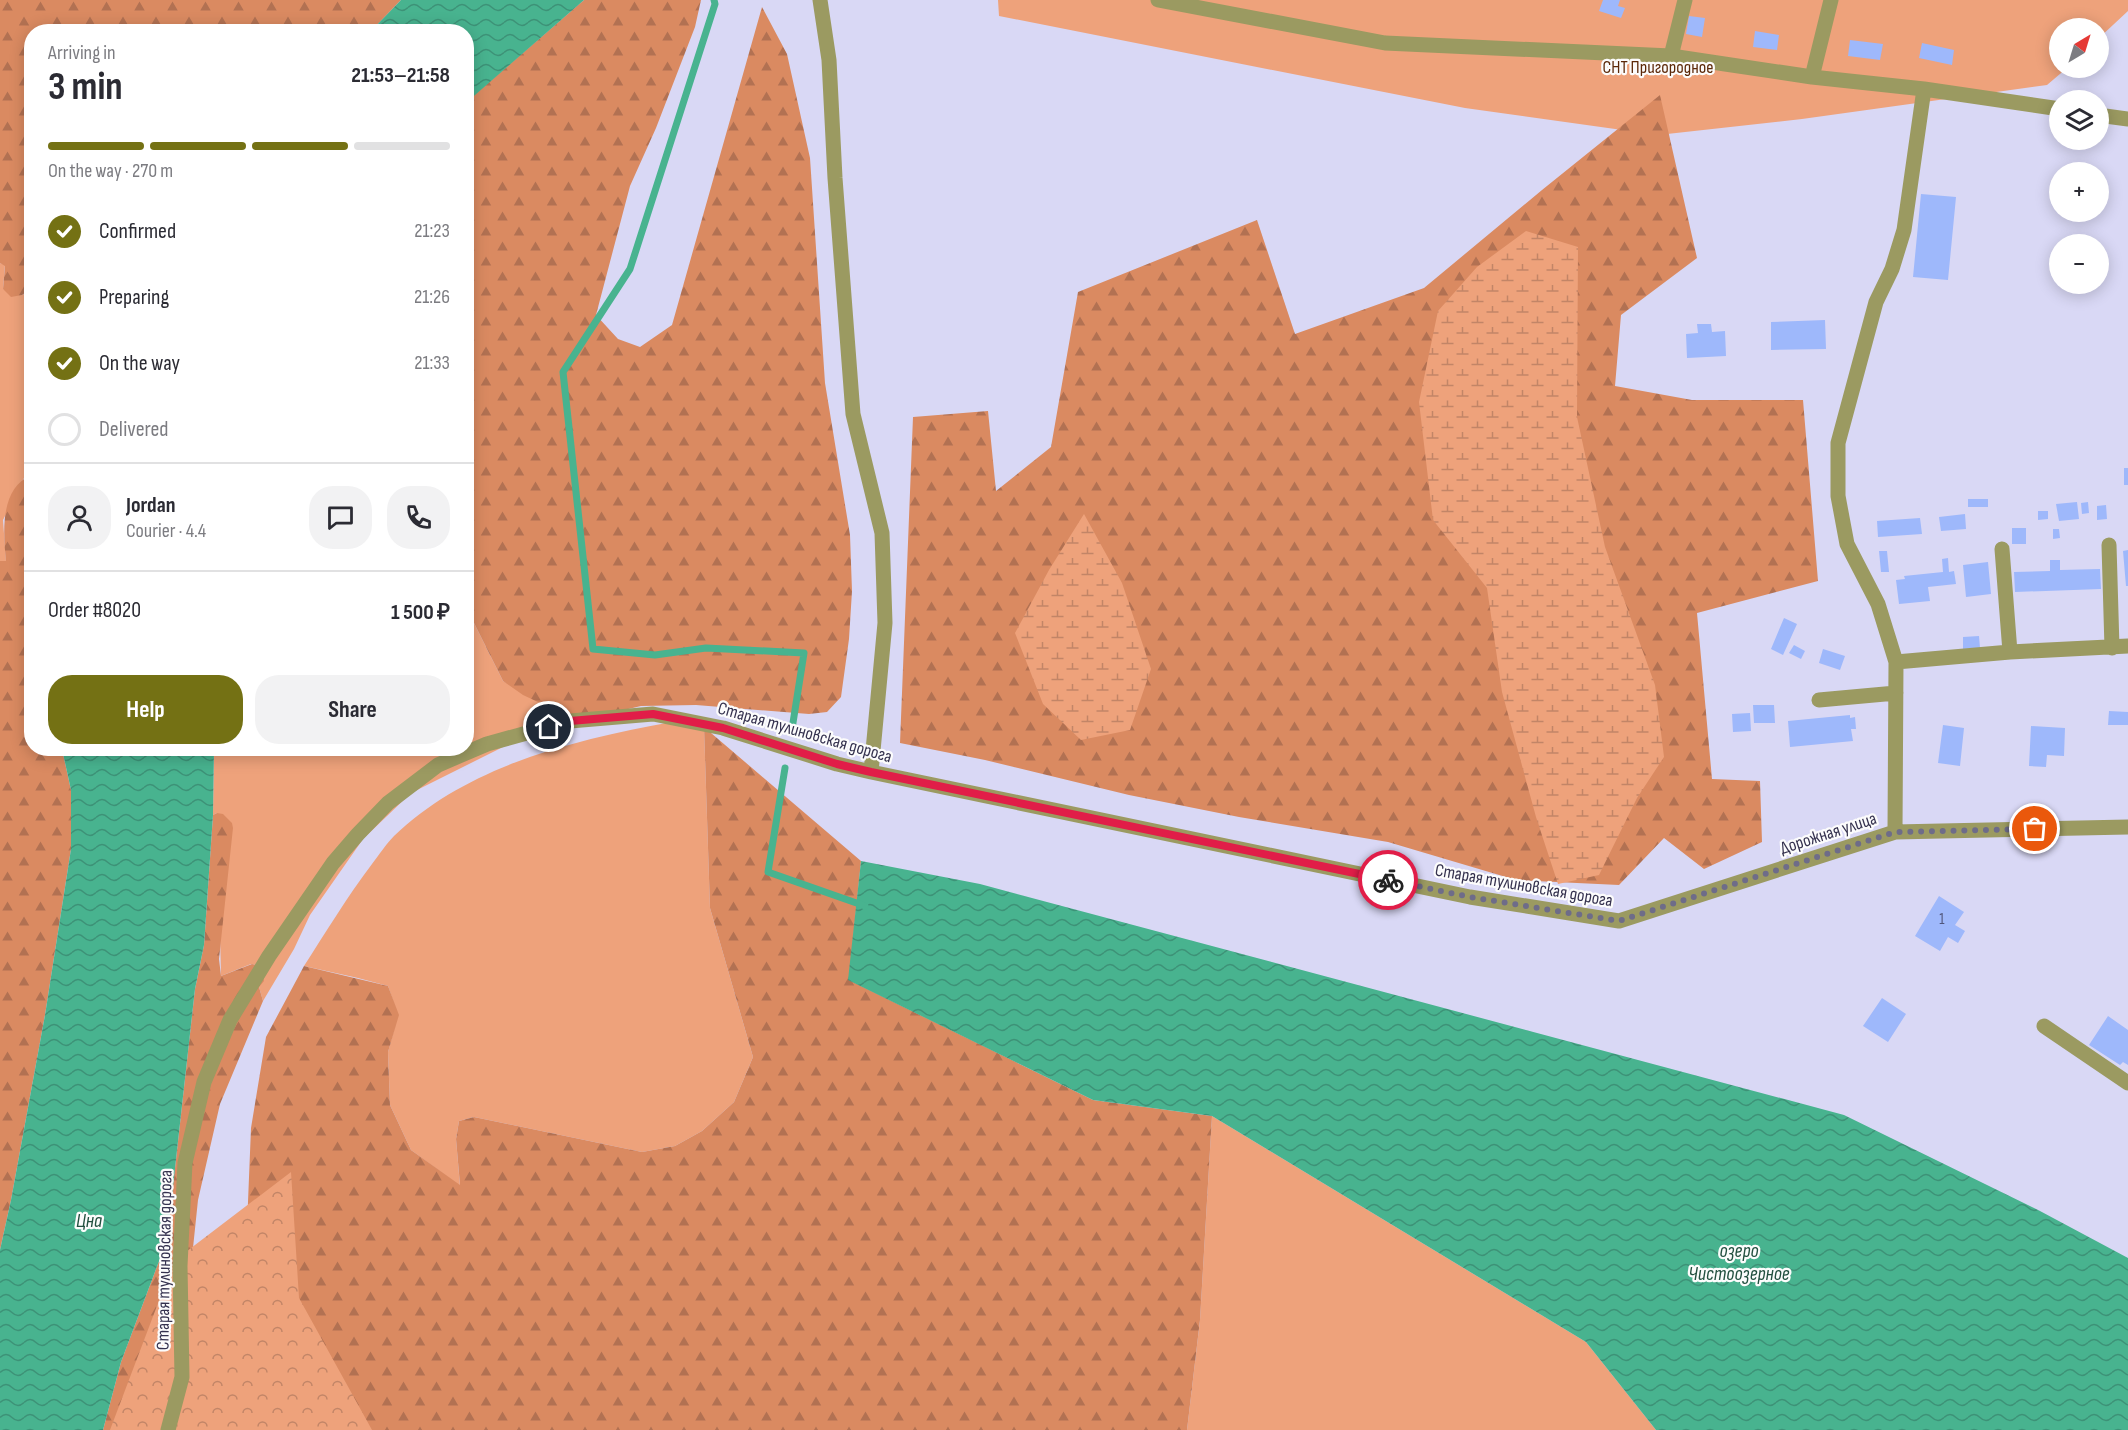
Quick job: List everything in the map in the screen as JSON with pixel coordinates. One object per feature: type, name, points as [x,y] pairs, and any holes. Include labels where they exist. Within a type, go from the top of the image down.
[{"type":"street","points":[[820,0],[829,60],[835,178],[853,414],[882,533],[885,623],[871,772]]},
{"type":"street","points":[[1158,0],[1385,43],[1671,56],[1812,77],[1924,89],[2049,107]]},
{"type":"street","points":[[1671,56],[1685,0]]},
{"type":"street","points":[[1812,77],[1831,0]]},
{"type":"street","points":[[1895,832],[1896,662],[1878,604],[1847,544],[1838,496],[1838,443],[1876,302],[1892,269],[1904,230],[1924,89]]},
{"type":"street","points":[[2109,116],[2128,119]]},
{"type":"street","points":[[2109,545],[2112,648]]},
{"type":"street","points":[[2002,549],[2010,652]]},
{"type":"street","points":[[1896,662],[2010,652],[2128,646]]},
{"type":"street","points":[[1819,700],[1896,693]]},
{"type":"street","name":"Старая тулиновская дорога","points":[[474,750],[570,721],[653,714],[723,728],[837,764],[871,772],[1470,897],[1619,921]]},
{"type":"street","name":"Старая тулиновская дорога","points":[[168,1430],[182,1377],[180,1266],[185,1163],[204,1082],[230,1020],[282,936],[333,863],[358,834],[388,803],[438,765],[459,756]]},
{"type":"street","name":"Дорожная улица","points":[[1619,921],[1895,832],[2128,827]]},
{"type":"street","points":[[2044,1026],[2128,1083]]},
{"type":"green space","points":[[0,0],[401,0],[378,24],[24,24],[24,294],[11,297],[3,289],[5,266],[0,263]]},
{"type":"green space","points":[[584,0],[701,0],[695,27],[656,128],[630,186],[596,315],[618,339],[640,347],[672,325],[762,7],[787,54],[810,158],[825,383],[850,535],[852,591],[849,639],[841,697],[827,712],[809,714],[696,705],[641,706],[578,721],[523,695],[503,681],[474,623],[474,95]]},
{"type":"green space","name":"СНТ Пригородное","points":[[998,0],[2128,0],[2128,11],[2109,29],[2109,18],[2049,18],[2049,78],[2055,78],[2047,85],[1802,119],[1658,135],[1465,108],[999,16]]},
{"type":"green space","points":[[1660,95],[1697,258],[1621,315],[1615,386],[1692,400],[1803,400],[1818,581],[1697,613],[1712,779],[1760,781],[1762,842],[1704,869],[1664,838],[1619,885],[1516,880],[1388,842],[1239,817],[1129,795],[985,760],[900,743],[913,417],[988,411],[996,491],[1051,447],[1078,292],[1257,220],[1295,334],[1424,288]]},
{"type":"green space","points":[[1526,231],[1578,247],[1577,417],[1605,547],[1655,685],[1664,757],[1637,798],[1599,875],[1558,884],[1536,817],[1502,692],[1487,588],[1433,520],[1419,402],[1438,311],[1477,267]]},
{"type":"green space","points":[[0,263],[5,265],[3,289],[24,294],[24,478],[3,520],[6,561],[0,561]]},
{"type":"green space","points":[[24,479],[24,756],[64,756],[71,790],[71,849],[45,1015],[0,1250],[0,561],[6,561],[4,524],[9,500]]},
{"type":"green space","points":[[1084,514],[1122,583],[1151,669],[1130,730],[1081,740],[1043,704],[1015,633],[1049,570]]},
{"type":"green space","points":[[474,623],[503,681],[578,721],[511,743],[411,793],[363,839],[310,915],[294,949],[263,1001],[256,965],[251,964],[221,976],[217,813],[213,815],[214,756],[474,756]]},
{"type":"green space","points":[[672,722],[704,727],[710,908],[753,1057],[734,1102],[702,1131],[675,1146],[642,1152],[474,1117],[459,1121],[456,1139],[460,1186],[411,1150],[390,1105],[388,1052],[398,1015],[388,986],[304,966],[385,846],[423,811],[489,773],[524,759],[598,737]]},
{"type":"green space","points":[[704,727],[861,861],[849,980],[1093,1100],[1212,1116],[1200,1320],[1187,1430],[229,1430],[243,1325],[251,1128],[266,1037],[304,966],[388,986],[399,1015],[388,1052],[390,1105],[411,1150],[460,1185],[456,1139],[459,1121],[474,1117],[642,1152],[675,1146],[702,1131],[734,1102],[753,1057],[710,908]]},
{"type":"green space","points":[[223,814],[232,823],[233,828],[219,959],[221,976],[252,964],[256,965],[262,972],[264,981],[259,987],[263,1001],[220,1104],[198,1200],[174,1430],[103,1430],[121,1362],[167,1240],[195,989],[204,945],[213,815]]},
{"type":"green space","points":[[1212,1116],[1586,1342],[1656,1430],[1187,1430],[1200,1320]]},
{"type":"green space","points":[[291,1172],[299,1298],[372,1430],[110,1430],[174,1261]]},
{"type":"water","points":[[401,0],[584,0],[474,96],[474,24],[378,24]]},
{"type":"water","name":"Цна","points":[[64,756],[214,756],[213,815],[204,945],[195,989],[167,1240],[121,1362],[103,1430],[0,1430],[0,1250],[45,1015],[71,849],[71,790]]},
{"type":"water","name":"озеро Чистоозерное","points":[[861,861],[980,884],[1844,1115],[2040,1211],[2128,1258],[2128,1430],[1656,1430],[1586,1342],[1212,1116],[1093,1100],[848,980]]},
{"type":"building","points":[[1603,0],[1620,0],[1618,6],[1625,8],[1621,18],[1599,11]]},
{"type":"building","points":[[1689,16],[1705,18],[1702,37],[1686,34]]},
{"type":"building","points":[[1755,31],[1779,35],[1777,50],[1753,47]]},
{"type":"building","points":[[1850,40],[1883,44],[1880,60],[1848,56]]},
{"type":"building","points":[[1922,43],[1954,50],[1952,65],[1919,58]]},
{"type":"building","points":[[1921,194],[1956,197],[1948,280],[1913,277]]},
{"type":"building","points":[[1825,320],[1826,349],[1771,350],[1771,322]]},
{"type":"building","points":[[1697,324],[1711,324],[1712,332],[1725,331],[1726,356],[1687,358],[1686,334],[1698,333]]},
{"type":"building","points":[[2124,468],[2128,468],[2128,485],[2124,485]]},
{"type":"building","points":[[1968,499],[1988,499],[1988,507],[1968,507]]},
{"type":"building","points":[[2077,502],[2079,519],[2059,521],[2056,504]]},
{"type":"building","points":[[2088,502],[2089,513],[2082,514],[2081,503]]},
{"type":"building","points":[[2106,505],[2107,519],[2097,520],[2097,506]]},
{"type":"building","points":[[2038,511],[2048,511],[2048,519],[2038,520]]},
{"type":"building","points":[[1965,514],[1966,529],[1941,531],[1939,517]]},
{"type":"building","points":[[1920,518],[1922,534],[1878,537],[1877,521]]},
{"type":"building","points":[[2012,528],[2026,528],[2026,544],[2012,544]]},
{"type":"building","points":[[2053,529],[2059,529],[2060,538],[2053,539]]},
{"type":"building","points":[[2128,550],[2128,586],[2126,586],[2123,551]]},
{"type":"building","points":[[1879,551],[1887,551],[1889,572],[1881,572]]},
{"type":"building","points":[[1948,558],[1949,572],[1954,571],[1956,584],[1928,587],[1930,601],[1899,604],[1896,580],[1905,579],[1904,576],[1943,572],[1942,559]]},
{"type":"building","points":[[2050,560],[2060,560],[2060,570],[2100,569],[2101,589],[2015,592],[2014,572],[2050,571]]},
{"type":"building","points":[[1988,562],[1991,594],[1966,597],[1963,565]]},
{"type":"building","points":[[1784,618],[1797,624],[1783,655],[1771,649]]},
{"type":"building","points":[[1979,636],[1980,648],[1963,649],[1963,637]]},
{"type":"building","points":[[1794,645],[1805,651],[1801,659],[1789,653]]},
{"type":"building","points":[[1823,649],[1845,656],[1840,670],[1819,663]]},
{"type":"building","points":[[1753,705],[1774,705],[1775,723],[1754,723]]},
{"type":"building","points":[[2109,711],[2128,712],[2128,725],[2108,725]]},
{"type":"building","points":[[1750,713],[1751,731],[1733,732],[1732,714]]},
{"type":"building","points":[[1850,715],[1850,718],[1855,717],[1856,729],[1851,729],[1853,741],[1790,747],[1788,721]]},
{"type":"building","points":[[1943,725],[1964,728],[1960,766],[1938,763]]},
{"type":"building","points":[[2031,726],[2065,728],[2064,756],[2047,755],[2046,767],[2029,766]]},
{"type":"building","points":[[1939,896],[1964,912],[1955,925],[1965,931],[1958,943],[1948,937],[1940,951],[1915,936]]},
{"type":"building","points":[[1882,998],[1906,1014],[1888,1042],[1863,1026]]},
{"type":"building","points":[[2108,1016],[2128,1030],[2128,1065],[2123,1062],[2120,1065],[2089,1045]]},
{"type":"waterway","points":[[714,0],[715,4],[630,269],[563,372],[593,649],[655,655],[706,648],[804,653],[792,729]]},
{"type":"waterway","points":[[785,768],[768,872],[865,906]]},
{"type":"way so far","points":[[1388,880],[1470,897],[1619,921],[1895,832],[2035,829]]},
{"type":"route","points":[[549,727],[570,721],[653,714],[723,728],[837,764],[871,772],[1388,880]]}]
